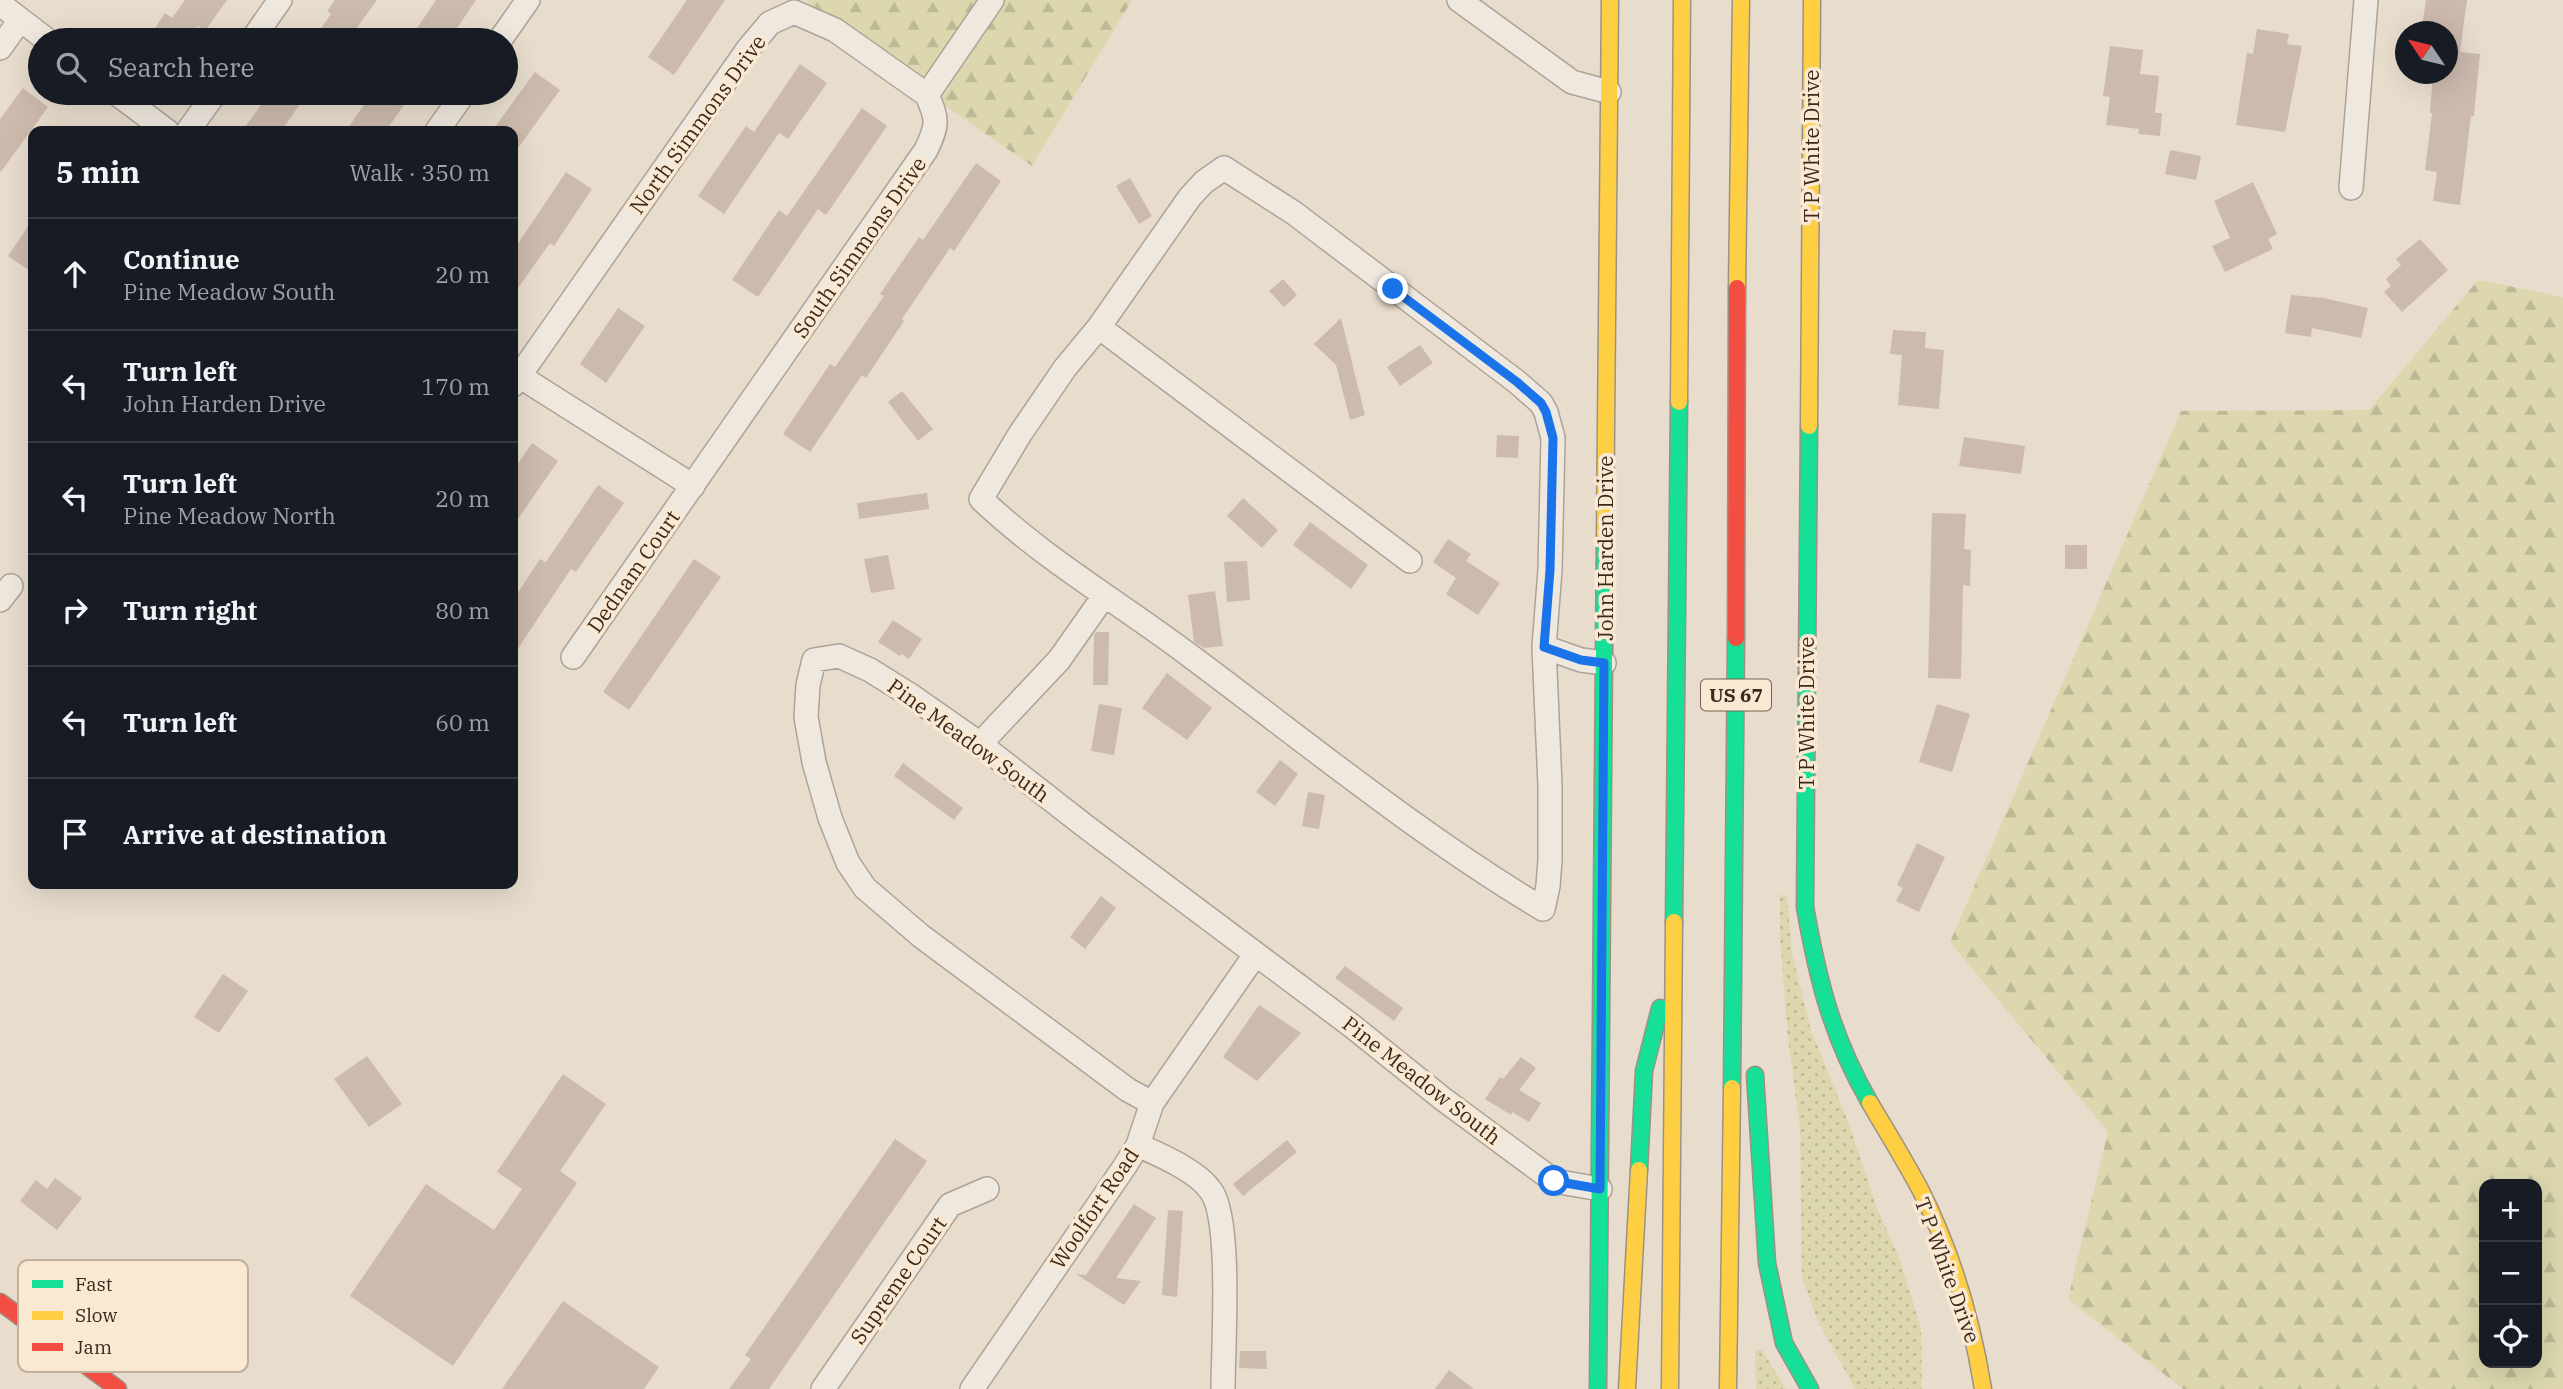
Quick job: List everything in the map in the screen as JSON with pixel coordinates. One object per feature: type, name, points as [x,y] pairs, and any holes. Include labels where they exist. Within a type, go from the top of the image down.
[{"type":"main road","name":"John Harden Drive","points":[[1598,1389],[1610,0]]},
{"type":"main road","name":"US 67","points":[[1670,1389],[1682,0]]},
{"type":"main road","name":"US 67","points":[[1728,1389],[1741,0]]},
{"type":"main road","name":"T P White Drive","points":[[1812,0],[1805,907],[1815,966],[1831,1023],[1859,1083],[1932,1214],[1966,1305],[1978,1349],[1983,1389]]},
{"type":"main road","points":[[1735,837],[1749,1000]]},
{"type":"main road","points":[[1627,1389],[1644,1071],[1675,944]]},
{"type":"main road","points":[[1754,1055],[1767,1263],[1784,1343],[1810,1389]]},
{"type":"main road","points":[[0,1302],[18,1315]]},
{"type":"main road","points":[[95,1372],[118,1389]]},
{"type":"street","points":[[260,28],[280,0]]},
{"type":"street","points":[[508,28],[528,0]]},
{"type":"street","points":[[927,95],[992,0]]},
{"type":"street","points":[[1459,0],[1572,82],[1609,92]]},
{"type":"street","points":[[2351,188],[2366,0]]},
{"type":"street","points":[[0,4],[31,28]]},
{"type":"street","name":"North Simmons Drive","points":[[518,374],[729,76],[770,23],[794,12],[835,30],[927,95]]},
{"type":"street","points":[[0,48],[20,20]]},
{"type":"street","name":"South Simmons Drive","points":[[693,486],[926,150],[933,134],[936,116],[927,95]]},
{"type":"street","points":[[132,105],[160,126]]},
{"type":"street","points":[[192,126],[206,105]]},
{"type":"street","points":[[441,126],[455,105]]},
{"type":"street","points":[[1224,168],[1294,213],[1517,382],[1541,403],[1546,412],[1553,438],[1550,570],[1544,647],[1550,860],[1543,909],[1404,817],[1187,653],[1104,596],[1000,517],[981,499],[1020,434],[1065,368],[1099,327],[1189,197],[1224,168]]},
{"type":"street","points":[[1099,327],[1410,561]]},
{"type":"street","points":[[518,380],[693,486]]},
{"type":"street","name":"Dednam Court","points":[[573,657],[693,486]]},
{"type":"street","points":[[980,744],[1059,660],[1104,596]]},
{"type":"street","points":[[1544,647],[1581,660],[1604,663]]},
{"type":"street","name":"Pine Meadow South","points":[[1152,1104],[1128,1090],[980,982],[865,888],[848,863],[830,818],[814,762],[806,717],[808,685],[814,660],[839,656],[870,670],[980,744],[1554,1181],[1600,1189]]},
{"type":"street","name":"Woolfort Road","points":[[972,1389],[1139,1145],[1152,1104],[1255,954]]},
{"type":"street","points":[[1139,1145],[1200,1180],[1213,1192],[1224,1238],[1223,1389]]},
{"type":"street","name":"Supreme Court","points":[[823,1389],[950,1205],[987,1189]]},
{"type":"green space","points":[[806,0],[1132,0],[1032,166],[835,30]]},
{"type":"green space","points":[[2478,280],[2563,297],[2563,1389],[2183,1389],[2068,1299],[2108,1132],[1950,942],[2181,411],[2369,410]]},
{"type":"green space","points":[[1780,895],[1787,895],[1792,954],[1811,1030],[1849,1124],[1877,1208],[1900,1260],[1921,1328],[1922,1389],[1855,1389],[1818,1321],[1802,1279],[1800,1128],[1788,1039],[1780,937]]},
{"type":"green space","points":[[1755,1350],[1762,1350],[1786,1389],[1756,1389]]},
{"type":"building","points":[[185,0],[227,0],[207,28],[155,28],[165,13],[172,18]]},
{"type":"building","points":[[335,0],[377,0],[357,28],[321,28],[331,14],[327,11]]},
{"type":"building","points":[[436,0],[476,0],[457,28],[417,28]]},
{"type":"building","points":[[687,0],[725,0],[674,75],[648,57]]},
{"type":"building","points":[[2426,0],[2467,0],[2460,52],[2480,54],[2474,116],[2471,116],[2460,205],[2433,201],[2437,172],[2425,170],[2432,113],[2432,84],[2458,84],[2458,21],[2423,21]]},
{"type":"building","points":[[2257,29],[2289,34],[2287,44],[2302,46],[2285,132],[2236,125],[2247,53],[2253,54]]},
{"type":"building","points":[[2110,46],[2143,50],[2140,74],[2159,76],[2155,113],[2162,113],[2160,136],[2138,134],[2139,129],[2106,125],[2110,97],[2103,96]]},
{"type":"building","points":[[800,64],[827,83],[788,139],[779,133],[724,214],[698,196],[746,126],[754,132]]},
{"type":"building","points":[[535,72],[560,90],[518,148],[518,126],[496,126],[511,105],[518,105],[518,95]]},
{"type":"building","points":[[23,88],[28,92],[28,105],[48,107],[34,126],[28,126],[28,134],[0,173],[0,119]]},
{"type":"building","points":[[261,105],[299,105],[285,126],[246,126]]},
{"type":"building","points":[[364,105],[404,105],[389,126],[349,126]]},
{"type":"building","points":[[862,108],[887,126],[826,215],[818,209],[758,297],[732,280],[779,210],[787,216]]},
{"type":"building","points":[[2170,150],[2201,156],[2196,180],[2165,174]]},
{"type":"building","points":[[976,163],[1001,181],[954,251],[950,248],[866,378],[862,375],[810,452],[783,434],[830,364],[835,367],[884,296],[880,294],[919,237],[923,240]]},
{"type":"building","points":[[566,172],[592,189],[554,246],[550,243],[518,288],[518,244]]},
{"type":"building","points":[[1130,178],[1152,216],[1139,224],[1116,186]]},
{"type":"building","points":[[2253,182],[2277,234],[2268,239],[2273,249],[2225,272],[2212,246],[2230,238],[2214,201]]},
{"type":"building","points":[[28,226],[28,270],[8,256]]},
{"type":"building","points":[[2420,239],[2448,270],[2402,312],[2384,292],[2391,286],[2386,279],[2401,265],[2396,259]]},
{"type":"building","points":[[1283,279],[1297,295],[1284,307],[1269,291]]},
{"type":"building","points":[[2291,295],[2324,298],[2368,308],[2361,338],[2312,328],[2311,337],[2285,333]]},
{"type":"building","points":[[618,308],[645,326],[606,383],[580,364]]},
{"type":"building","points":[[1341,318],[1365,415],[1350,420],[1336,365],[1314,344]]},
{"type":"building","points":[[1893,330],[1926,332],[1925,348],[1944,350],[1939,409],[1898,405],[1902,355],[1890,354]]},
{"type":"building","points":[[1420,345],[1433,363],[1400,386],[1387,367]]},
{"type":"building","points":[[902,391],[933,429],[918,441],[888,402]]},
{"type":"building","points":[[1497,435],[1519,436],[1518,458],[1496,457]]},
{"type":"building","points":[[1964,437],[2025,446],[2021,474],[1959,466]]},
{"type":"building","points":[[532,443],[558,461],[518,519],[518,464]]},
{"type":"building","points":[[598,485],[624,503],[576,572],[571,569],[518,648],[518,592],[540,559],[546,562]]},
{"type":"building","points":[[927,493],[929,509],[859,519],[857,503]]},
{"type":"building","points":[[1243,498],[1278,530],[1262,548],[1227,516]]},
{"type":"building","points":[[1932,513],[1966,514],[1964,549],[1971,550],[1970,586],[1963,585],[1961,679],[1928,678]]},
{"type":"building","points":[[1310,522],[1368,565],[1351,589],[1293,545]]},
{"type":"building","points":[[1448,539],[1471,554],[1466,561],[1500,583],[1478,615],[1446,594],[1456,578],[1433,562]]},
{"type":"building","points":[[2065,545],[2087,545],[2087,569],[2065,569]]},
{"type":"building","points":[[888,555],[895,589],[871,593],[864,559]]},
{"type":"building","points":[[694,559],[721,577],[629,710],[603,692]]},
{"type":"building","points":[[1247,561],[1250,600],[1227,602],[1224,562]]},
{"type":"building","points":[[1215,591],[1223,646],[1204,648],[1194,642],[1188,595]]},
{"type":"building","points":[[893,620],[922,639],[909,659],[878,642]]},
{"type":"building","points":[[1096,632],[1109,632],[1108,685],[1093,685]]},
{"type":"building","points":[[1167,673],[1212,708],[1187,740],[1142,708]]},
{"type":"building","points":[[1099,704],[1122,708],[1114,755],[1091,751]]},
{"type":"building","points":[[1937,704],[1970,714],[1952,772],[1919,762]]},
{"type":"building","points":[[1280,760],[1298,774],[1275,806],[1256,792]]},
{"type":"building","points":[[903,763],[963,808],[954,820],[894,776]]},
{"type":"building","points":[[1308,792],[1325,795],[1319,829],[1302,826]]},
{"type":"building","points":[[1917,843],[1945,857],[1919,912],[1896,901],[1903,888],[1897,885]]},
{"type":"building","points":[[1101,896],[1116,908],[1085,949],[1070,937]]},
{"type":"building","points":[[1345,966],[1403,1008],[1394,1021],[1335,978]]},
{"type":"building","points":[[223,974],[248,991],[219,1033],[194,1017]]},
{"type":"building","points":[[1259,1005],[1301,1033],[1257,1081],[1223,1057]]},
{"type":"building","points":[[367,1056],[402,1104],[369,1127],[334,1079]]},
{"type":"building","points":[[1521,1057],[1536,1068],[1519,1090],[1541,1103],[1529,1122],[1512,1112],[1511,1115],[1485,1099],[1500,1077],[1503,1079]]},
{"type":"building","points":[[563,1074],[606,1104],[560,1171],[577,1183],[453,1366],[350,1296],[426,1184],[494,1230],[522,1189],[497,1172]]},
{"type":"building","points":[[895,1139],[927,1161],[769,1389],[729,1389],[751,1359],[745,1355]]},
{"type":"building","points":[[1287,1140],[1297,1152],[1243,1196],[1233,1184]]},
{"type":"building","points":[[55,1178],[82,1198],[57,1230],[20,1201],[36,1180],[47,1189]]},
{"type":"building","points":[[1134,1204],[1156,1218],[1116,1278],[1141,1281],[1124,1305],[1076,1274],[1086,1275]]},
{"type":"building","points":[[1168,1210],[1183,1211],[1177,1297],[1162,1295]]},
{"type":"building","points":[[563,1301],[659,1367],[644,1389],[502,1389]]},
{"type":"building","points":[[1240,1351],[1266,1351],[1267,1369],[1239,1368]]},
{"type":"building","points":[[1449,1370],[1474,1389],[1435,1389]]},
{"type":"traffic: fast","points":[[1674,922],[1679,402]]},
{"type":"traffic: fast","points":[[1809,426],[1805,907],[1828,1008],[1846,1055],[1870,1103]]},
{"type":"traffic: fast","points":[[1598,1389],[1605,535]]},
{"type":"traffic: fast","points":[[1732,1088],[1736,638]]},
{"type":"traffic: fast","points":[[1639,1170],[1644,1071],[1660,1008]]},
{"type":"traffic: fast","points":[[1755,1075],[1767,1263],[1784,1343],[1810,1389]]},
{"type":"traffic: slow","points":[[1605,535],[1610,0]]},
{"type":"traffic: slow","points":[[1679,402],[1682,0]]},
{"type":"traffic: slow","points":[[1737,288],[1741,0]]},
{"type":"traffic: slow","points":[[1809,426],[1812,0]]},
{"type":"traffic: slow","points":[[1670,1389],[1674,922]]},
{"type":"traffic: slow","points":[[1728,1389],[1732,1088]]},
{"type":"traffic: slow","points":[[1870,1103],[1921,1191],[1942,1238],[1967,1312],[1983,1389]]},
{"type":"traffic: slow","points":[[1627,1389],[1639,1170]]},
{"type":"traffic: jam","points":[[1736,638],[1737,288]]},
{"type":"traffic: jam","points":[[0,1302],[18,1315]]},
{"type":"traffic: jam","points":[[95,1372],[118,1389]]},
{"type":"route","points":[[1393,289],[1541,403],[1553,438],[1550,570],[1544,647],[1581,660],[1604,663],[1600,1189],[1554,1181]]}]
